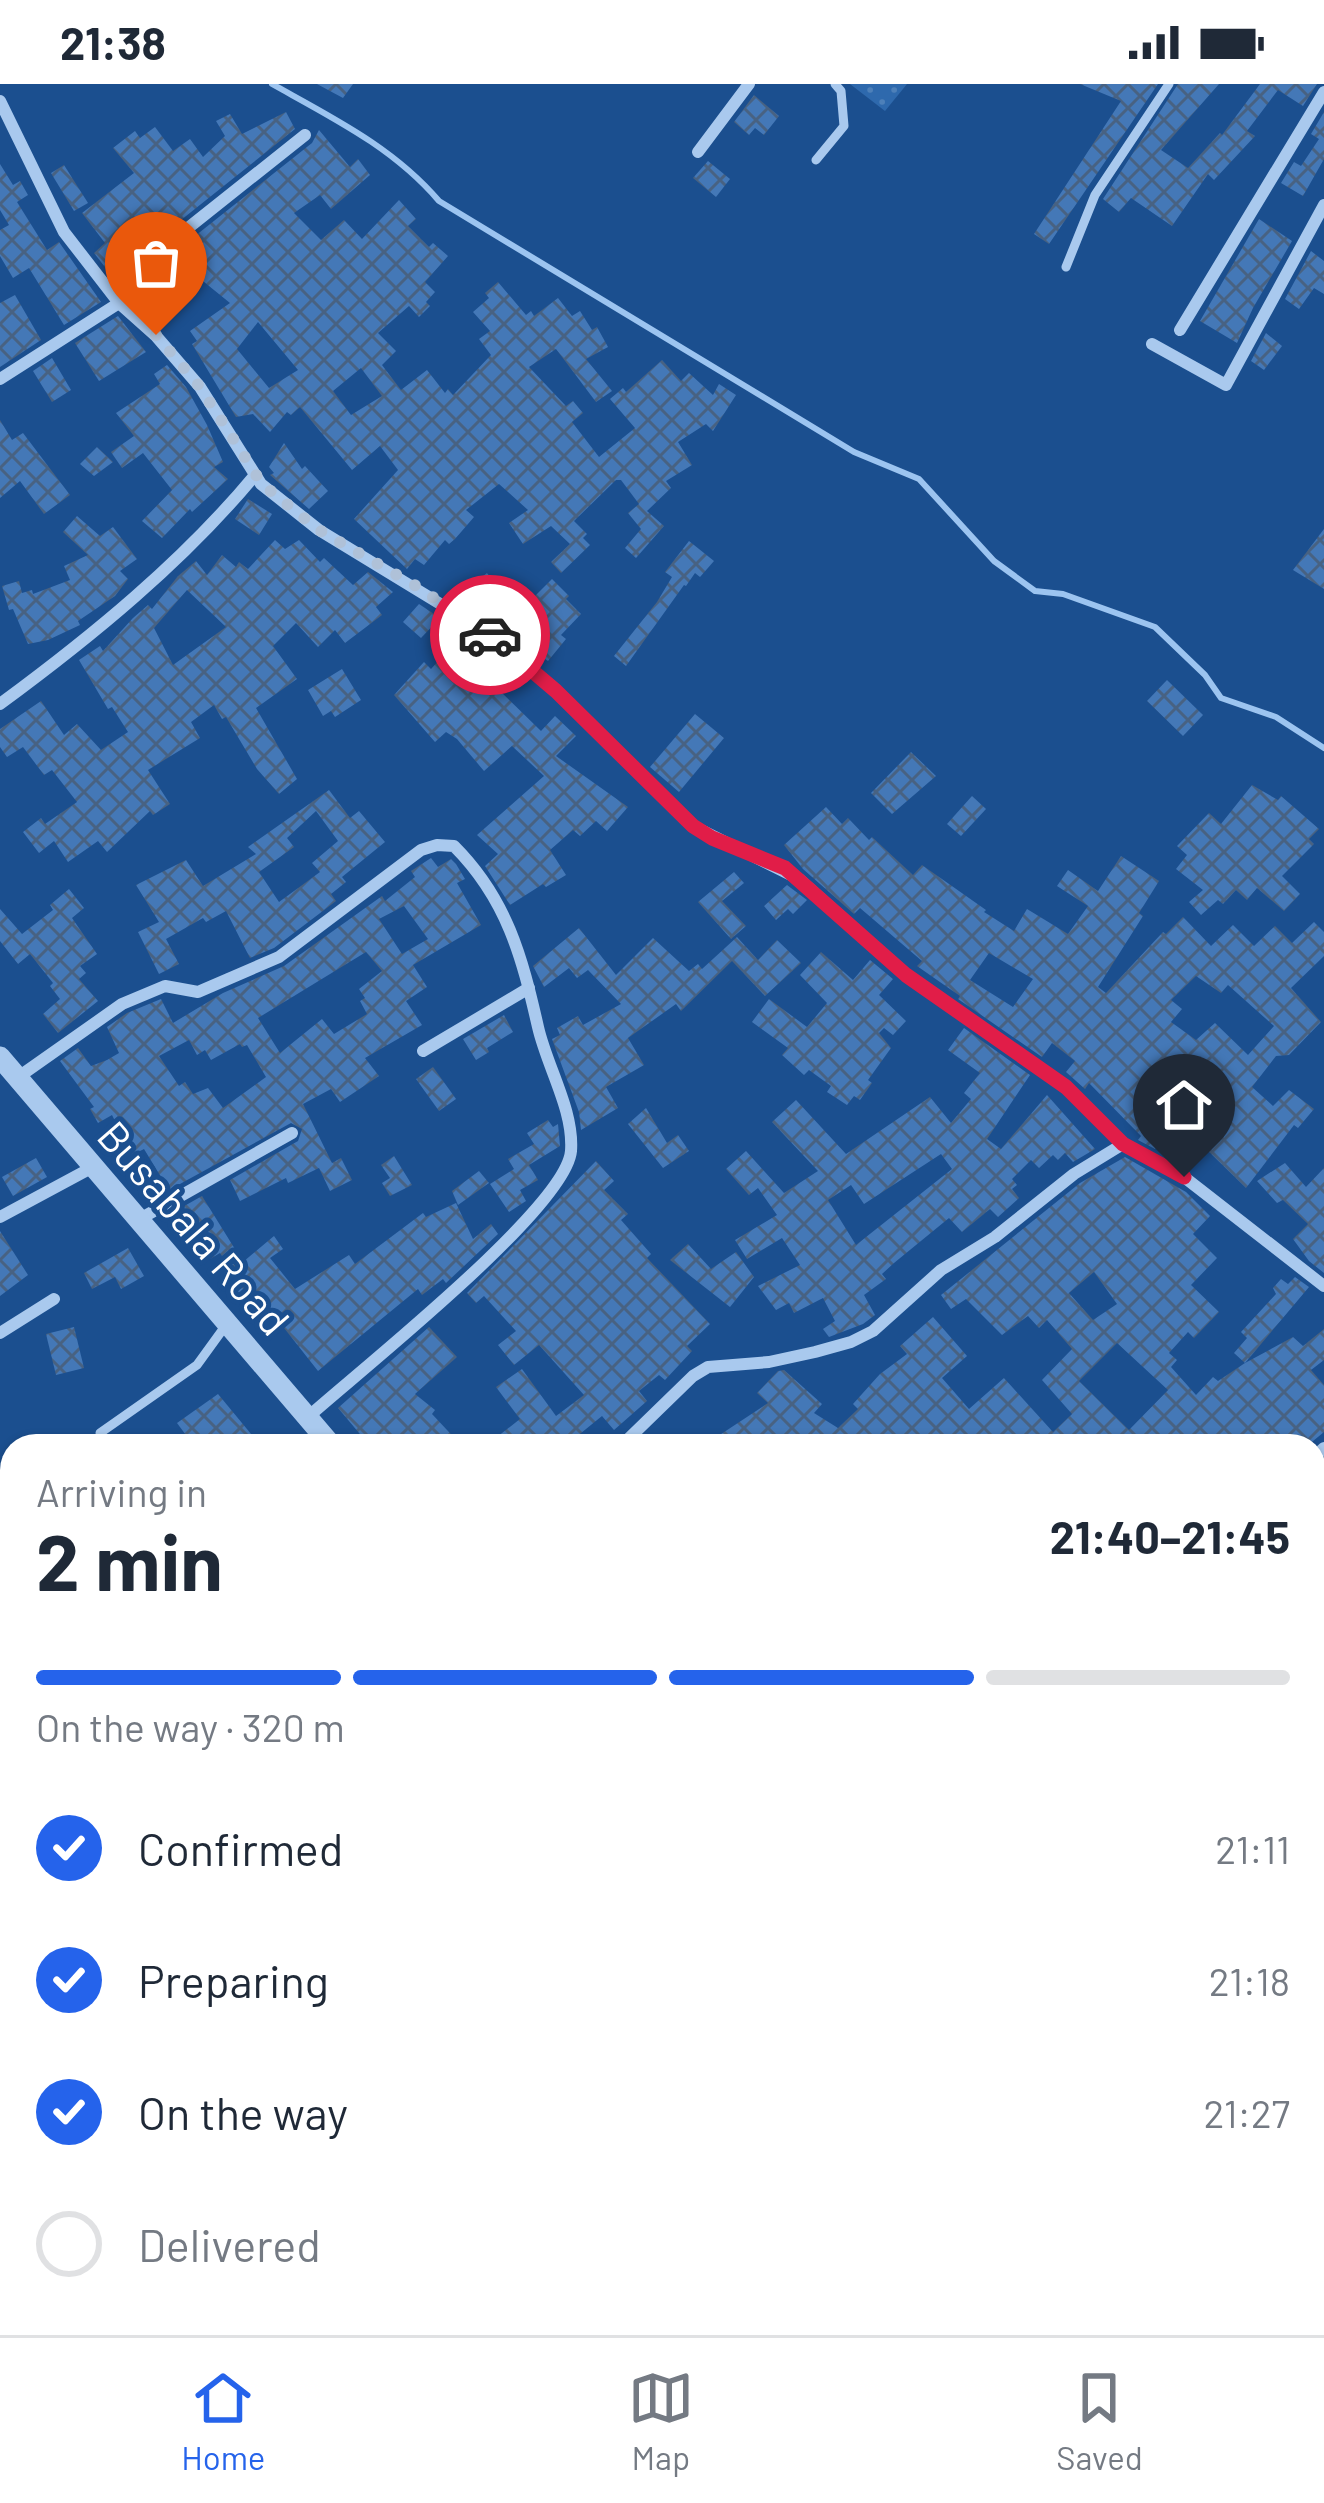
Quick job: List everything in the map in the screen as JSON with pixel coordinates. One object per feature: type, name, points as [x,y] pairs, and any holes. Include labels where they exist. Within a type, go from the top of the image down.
[{"type":"street","points":[[698,152],[749,84]]},
{"type":"street","points":[[1180,330],[1324,92]]},
{"type":"street","points":[[0,101],[64,232],[119,303],[156,335],[200,387],[255,476],[319,530],[483,630],[556,691],[693,826],[799,879],[906,975],[1066,1087],[1123,1144],[1184,1177],[1324,1286]]},
{"type":"street","points":[[0,379],[119,303],[183,232],[304,134]]},
{"type":"street","points":[[1152,344],[1226,385],[1324,206]]},
{"type":"street","points":[[0,704],[70,652],[223,514],[255,476]]},
{"type":"street","points":[[17,1078],[122,1004],[165,986],[198,992],[279,957],[421,850],[454,846],[481,876],[520,948],[545,1060],[568,1119],[571,1153],[563,1175],[518,1230],[308,1417]]},
{"type":"street","points":[[423,1051],[529,988]]},
{"type":"street","name":"Busabala Road","points":[[0,1058],[322,1434]]},
{"type":"street","points":[[138,1220],[292,1133]]},
{"type":"street","points":[[634,1434],[707,1367],[769,1362],[851,1342],[874,1331],[940,1270],[995,1237],[1074,1174],[1123,1144]]},
{"type":"street","points":[[0,1217],[93,1167]]},
{"type":"street","points":[[0,1333],[54,1299]]},
{"type":"lane","points":[[816,160],[844,126],[841,91],[835,84]]},
{"type":"lane","points":[[1066,267],[1095,195],[1169,84]]},
{"type":"lane","points":[[100,1433],[197,1365],[226,1324]]},
{"type":"shaded area","points":[[850,84],[907,84],[885,111]]},
{"type":"building","points":[[317,84],[353,84],[343,98]]},
{"type":"building","points":[[1080,84],[1158,84],[1049,244],[1034,234],[1121,101]]},
{"type":"building","points":[[1178,84],[1219,84],[1161,150],[1188,168],[1222,135],[1260,84],[1317,84],[1303,106],[1278,90],[1247,131],[1255,136],[1214,180],[1208,174],[1172,226],[1131,198],[1119,212],[1103,199]]},
{"type":"building","points":[[754,95],[779,116],[764,135],[755,128],[749,135],[734,122]]},
{"type":"building","points":[[286,112],[295,129],[176,224],[131,274],[123,279],[113,267],[108,271],[94,253],[105,243],[82,213],[134,173],[113,148],[135,131],[140,138],[155,127],[173,151],[190,139],[203,157],[225,136],[216,121],[230,114],[242,134]]},
{"type":"building","points":[[1324,112],[1324,159],[1303,196],[1281,183],[1294,162],[1301,166],[1319,139],[1311,134]]},
{"type":"building","points":[[319,130],[350,167],[358,159],[370,175],[331,209],[320,195],[294,213],[321,240],[344,220],[362,239],[399,200],[416,219],[408,226],[429,247],[433,243],[448,256],[425,282],[435,292],[426,302],[430,306],[419,317],[409,306],[378,333],[396,351],[382,365],[401,390],[427,370],[445,393],[448,389],[453,395],[491,355],[479,339],[490,331],[473,312],[498,282],[526,315],[531,311],[534,316],[558,298],[572,316],[580,311],[592,330],[597,327],[608,347],[586,359],[612,391],[596,402],[556,349],[529,367],[566,406],[573,401],[583,413],[572,422],[599,457],[635,428],[610,399],[623,388],[626,392],[662,360],[681,381],[689,373],[713,395],[719,384],[736,395],[713,431],[706,424],[678,442],[692,465],[666,481],[671,488],[647,511],[664,526],[636,558],[625,548],[641,529],[628,513],[639,504],[621,480],[574,521],[587,534],[583,538],[590,545],[561,573],[551,562],[570,544],[551,526],[523,544],[509,523],[528,510],[499,484],[466,510],[474,517],[455,539],[449,544],[445,540],[424,565],[415,559],[407,569],[354,519],[398,470],[380,446],[352,470],[300,407],[291,415],[287,412],[270,432],[253,414],[236,417],[192,344],[197,341],[190,331],[230,303],[193,273],[157,304],[145,290],[190,240],[312,143]],"holes":[[[258,322],[298,370],[269,388],[237,349]],[[361,368],[382,396],[351,415],[333,391]]]},
{"type":"building","points":[[708,161],[730,179],[716,197],[693,178]]},
{"type":"building","points":[[0,164],[13,185],[20,181],[28,195],[17,202],[47,250],[59,242],[101,302],[64,325],[29,268],[13,278],[0,256],[0,230],[9,225],[0,210]]},
{"type":"building","points":[[64,165],[88,203],[74,211],[51,173]]},
{"type":"building","points":[[1259,219],[1292,241],[1237,343],[1200,321]]},
{"type":"building","points":[[1311,251],[1324,261],[1324,294],[1314,288],[1299,309],[1285,299]]},
{"type":"building","points":[[15,295],[41,340],[0,367],[0,303]]},
{"type":"building","points":[[118,316],[146,352],[99,381],[75,343]]},
{"type":"building","points":[[1266,333],[1282,346],[1264,370],[1251,361]]},
{"type":"building","points":[[52,358],[71,390],[52,402],[33,371]]},
{"type":"building","points":[[167,365],[186,387],[207,425],[223,462],[214,467],[228,479],[162,538],[142,521],[172,490],[143,453],[122,468],[111,452],[134,436],[116,413],[160,384],[154,374]]},
{"type":"building","points":[[0,420],[12,440],[23,433],[70,495],[44,514],[20,481],[0,498]]},
{"type":"building","points":[[284,443],[302,469],[305,466],[328,491],[309,509],[270,475],[274,473],[269,467]]},
{"type":"building","points":[[97,447],[113,462],[94,476],[80,464]]},
{"type":"building","points":[[248,499],[272,514],[259,535],[235,519]]},
{"type":"building","points":[[77,516],[100,536],[113,527],[137,559],[120,571],[128,579],[115,596],[78,621],[80,625],[28,644],[2,586],[19,581],[22,593],[32,590],[33,594],[70,580],[64,566],[88,555],[63,532]]},
{"type":"building","points":[[1324,529],[1324,589],[1293,570]]},
{"type":"building","points":[[275,540],[285,549],[299,540],[353,585],[368,572],[393,592],[376,607],[382,615],[345,643],[335,630],[318,647],[296,623],[273,646],[297,679],[256,708],[297,779],[279,794],[214,705],[191,722],[200,738],[148,770],[170,804],[153,815],[150,811],[107,852],[98,841],[68,862],[54,841],[39,853],[23,832],[41,818],[45,824],[77,802],[52,770],[44,775],[23,747],[7,757],[0,747],[0,729],[41,701],[64,735],[77,724],[101,750],[128,732],[79,660],[100,646],[103,651],[148,605],[152,609],[196,561],[207,575],[222,555],[236,567],[239,562],[248,569]],"holes":[[[187,590],[226,627],[173,665],[154,628]]]},
{"type":"building","points":[[689,541],[714,561],[700,577],[695,573],[684,585],[626,666],[614,656],[657,602],[672,577],[665,572]]},
{"type":"building","points":[[487,573],[515,607],[527,591],[534,597],[552,579],[569,596],[566,599],[581,614],[561,635],[566,639],[548,661],[512,637],[522,625],[495,603],[491,607],[472,585]]},
{"type":"building","points":[[419,604],[440,618],[421,638],[403,622]]},
{"type":"building","points":[[453,645],[541,731],[555,716],[576,736],[556,756],[628,807],[607,831],[596,821],[580,836],[573,830],[550,850],[566,875],[510,905],[485,866],[498,854],[477,835],[544,776],[512,746],[484,771],[446,732],[435,742],[394,695],[424,662],[431,669]]},
{"type":"building","points":[[342,669],[361,700],[335,717],[331,711],[323,716],[308,690]]},
{"type":"building","points":[[1167,680],[1203,715],[1183,736],[1147,701]]},
{"type":"building","points":[[695,714],[724,738],[679,792],[650,767]]},
{"type":"building","points":[[911,752],[936,776],[892,814],[871,793]]},
{"type":"building","points":[[1252,785],[1278,800],[1281,796],[1319,829],[1309,839],[1314,844],[1282,876],[1300,894],[1284,911],[1257,888],[1247,900],[1236,890],[1223,904],[1218,900],[1201,915],[1189,902],[1203,890],[1176,869],[1187,855],[1177,846],[1209,813],[1221,824]]},
{"type":"building","points":[[329,790],[350,818],[359,811],[385,842],[342,877],[346,882],[331,894],[336,901],[274,948],[250,958],[226,911],[166,939],[179,964],[159,974],[138,932],[159,922],[136,885],[186,860],[203,886],[256,854],[248,847]],"holes":[[[316,811],[338,841],[312,863],[320,872],[279,902],[259,872],[294,847],[287,838]]]},
{"type":"building","points":[[972,796],[986,809],[961,836],[947,824]]},
{"type":"building","points":[[826,807],[842,824],[848,818],[913,875],[922,865],[1014,931],[1027,909],[1068,934],[1088,906],[1057,886],[1068,870],[1098,891],[1121,856],[1159,881],[1098,987],[1106,993],[1183,917],[1211,946],[1233,925],[1254,946],[1275,926],[1292,943],[1314,922],[1324,932],[1324,956],[1291,988],[1321,1022],[1289,1055],[1276,1056],[1252,1087],[1273,1106],[1289,1090],[1314,1109],[1298,1128],[1294,1125],[1246,1188],[1201,1144],[1190,1153],[1172,1132],[1155,1149],[1138,1140],[1141,1136],[1089,1083],[1085,1089],[1066,1072],[1075,1061],[1052,1043],[1042,1057],[958,999],[917,966],[922,961],[860,908],[854,914],[803,869],[784,845]],"holes":[[[989,953],[1033,979],[1013,1007],[970,980]],[[1196,976],[1221,993],[1228,985],[1274,1026],[1248,1055],[1215,1023],[1196,1040],[1171,1022],[1182,1009],[1171,1000]]]},
{"type":"building","points":[[431,858],[438,867],[451,859],[465,879],[457,883],[481,925],[413,965],[427,987],[406,1001],[422,1025],[365,1058],[379,1076],[340,1102],[331,1089],[303,1104],[332,1163],[341,1158],[352,1180],[330,1191],[319,1168],[240,1201],[230,1180],[298,1141],[302,1129],[291,1123],[169,1190],[144,1149],[132,1155],[112,1115],[98,1123],[90,1109],[94,1107],[60,1061],[78,1048],[91,1066],[119,1053],[107,1027],[127,1013],[161,999],[173,1023],[223,993],[284,966],[382,896],[385,901],[415,877],[411,871]],"holes":[[[404,906],[428,939],[402,954],[379,919]],[[366,952],[382,971],[359,989],[367,1014],[334,1034],[322,1019],[280,1053],[258,1018]],[[189,1040],[197,1055],[205,1050],[211,1060],[240,1044],[247,1045],[266,1077],[223,1108],[208,1088],[193,1094],[185,1082],[179,1086],[159,1056]]]},
{"type":"building","points":[[734,872],[744,883],[722,901],[746,926],[731,939],[698,902]]},
{"type":"building","points":[[787,885],[807,900],[793,914],[788,909],[776,920],[764,906]]},
{"type":"building","points":[[69,889],[84,908],[72,918],[97,954],[80,966],[86,973],[79,979],[98,1001],[58,1033],[43,1014],[60,999],[50,986],[53,983],[30,954],[18,964],[0,941],[0,909],[22,934],[53,910],[50,905]]},
{"type":"building","points":[[579,928],[616,975],[653,938],[689,971],[698,964],[702,969],[737,937],[758,960],[777,940],[801,963],[765,996],[732,961],[681,1011],[676,1004],[628,1038],[644,1065],[606,1087],[618,1108],[581,1130],[552,1039],[560,1035],[557,1028],[578,1016],[583,1025],[621,1004],[588,970],[577,978],[569,968],[544,987],[533,966]]},
{"type":"building","points":[[821,952],[853,980],[870,960],[893,979],[879,995],[906,1021],[893,1035],[884,1028],[879,1033],[891,1048],[860,1100],[854,1096],[847,1105],[827,1092],[831,1086],[809,1070],[804,1075],[782,1055],[788,1048],[752,1022],[769,999],[807,1027],[827,1003],[800,975]]},
{"type":"building","points":[[504,1015],[513,1032],[476,1060],[463,1039]]},
{"type":"building","points":[[964,1028],[1030,1075],[987,1139],[1001,1149],[1047,1095],[1095,1149],[1073,1162],[1065,1153],[1058,1160],[1053,1155],[1039,1168],[1031,1160],[1012,1179],[1019,1198],[998,1217],[990,1209],[962,1232],[949,1218],[864,1295],[875,1315],[863,1324],[829,1337],[823,1329],[835,1321],[823,1298],[794,1313],[789,1303],[776,1310],[758,1286],[800,1265],[782,1238],[747,1259],[735,1240],[777,1215],[758,1188],[749,1195],[726,1169],[746,1151],[784,1193],[818,1171],[772,1122],[796,1100],[846,1154],[930,1097],[951,1123],[971,1099],[964,1093],[980,1073],[948,1050]],"holes":[[[941,1154],[952,1169],[856,1245],[828,1200],[851,1185],[864,1204]]]},
{"type":"building","points":[[433,1067],[456,1099],[439,1111],[416,1079]]},
{"type":"building","points":[[646,1108],[667,1143],[678,1135],[689,1151],[663,1168],[628,1124]]},
{"type":"building","points":[[548,1120],[553,1127],[558,1124],[560,1146],[529,1165],[538,1180],[520,1190],[526,1201],[509,1212],[490,1184],[514,1169],[508,1159],[534,1144],[527,1133]]},
{"type":"building","points":[[394,1156],[412,1185],[390,1196],[382,1183],[390,1178],[381,1165]]},
{"type":"building","points":[[1125,1157],[1186,1192],[1210,1216],[1193,1234],[1217,1258],[1191,1285],[1219,1312],[1194,1338],[1188,1332],[1169,1353],[1177,1360],[1171,1367],[1196,1395],[1213,1377],[1218,1381],[1293,1337],[1303,1346],[1324,1329],[1324,1360],[1311,1370],[1324,1385],[1324,1432],[721,1434],[768,1403],[757,1393],[784,1370],[822,1404],[814,1413],[838,1428],[858,1409],[853,1404],[880,1374],[907,1354],[900,1346],[933,1317],[967,1356],[942,1378],[969,1409],[1004,1378],[1053,1432],[1072,1414],[1042,1380],[1072,1349],[1047,1320],[1039,1328],[1028,1316],[1002,1335],[966,1299],[951,1309],[941,1295],[1080,1183]],"holes":[[[1094,1272],[1117,1304],[1093,1320],[1069,1293]],[[1117,1343],[1168,1390],[1129,1430],[1079,1381]]]},
{"type":"building","points":[[36,1158],[47,1177],[13,1196],[2,1177]]},
{"type":"building","points":[[596,1161],[614,1181],[604,1190],[628,1214],[621,1220],[651,1254],[647,1258],[710,1324],[687,1346],[692,1351],[665,1380],[659,1375],[639,1391],[647,1401],[614,1430],[602,1416],[580,1434],[501,1434],[520,1419],[496,1387],[522,1369],[556,1416],[584,1395],[539,1345],[514,1365],[498,1345],[516,1331],[484,1296],[476,1303],[467,1293]]},
{"type":"building","points":[[1285,1163],[1306,1187],[1324,1168],[1324,1273],[1293,1239],[1308,1224],[1283,1200],[1277,1203],[1257,1181]]},
{"type":"building","points":[[479,1171],[489,1183],[458,1205],[452,1191]]},
{"type":"building","points":[[202,1196],[243,1262],[274,1236],[283,1249],[270,1258],[295,1289],[349,1255],[355,1264],[423,1213],[426,1217],[456,1203],[473,1239],[491,1224],[498,1234],[446,1283],[443,1279],[422,1295],[418,1289],[318,1371],[273,1314],[260,1302],[251,1309],[236,1290],[245,1283],[237,1280],[220,1253],[210,1259],[179,1209]]},
{"type":"building","points":[[0,1231],[28,1275],[0,1296]]},
{"type":"building","points":[[688,1244],[711,1269],[736,1252],[754,1277],[730,1307],[670,1260]]},
{"type":"building","points":[[128,1248],[144,1276],[121,1289],[115,1277],[92,1289],[84,1273]]},
{"type":"building","points":[[1295,1277],[1309,1287],[1245,1363],[1234,1353],[1247,1338],[1241,1332],[1276,1294],[1273,1288],[1281,1279],[1288,1284]]},
{"type":"building","points":[[74,1327],[84,1368],[56,1375],[46,1334]]},
{"type":"building","points":[[429,1327],[457,1357],[415,1394],[435,1410],[432,1414],[451,1434],[360,1434],[338,1408]]},
{"type":"building","points":[[218,1394],[251,1434],[185,1434],[177,1423]]},
{"type":"waterway","points":[[272,84],[382,150],[439,201],[854,452],[919,479],[994,561],[1035,591],[1063,594],[1155,627],[1205,675],[1221,698],[1276,717],[1324,748]]},
{"type":"way so far","points":[[156,335],[200,387],[262,484],[319,530],[490,635]]},
{"type":"route","points":[[490,635],[556,691],[693,826],[785,868],[906,975],[1066,1087],[1123,1144],[1184,1177]]}]
